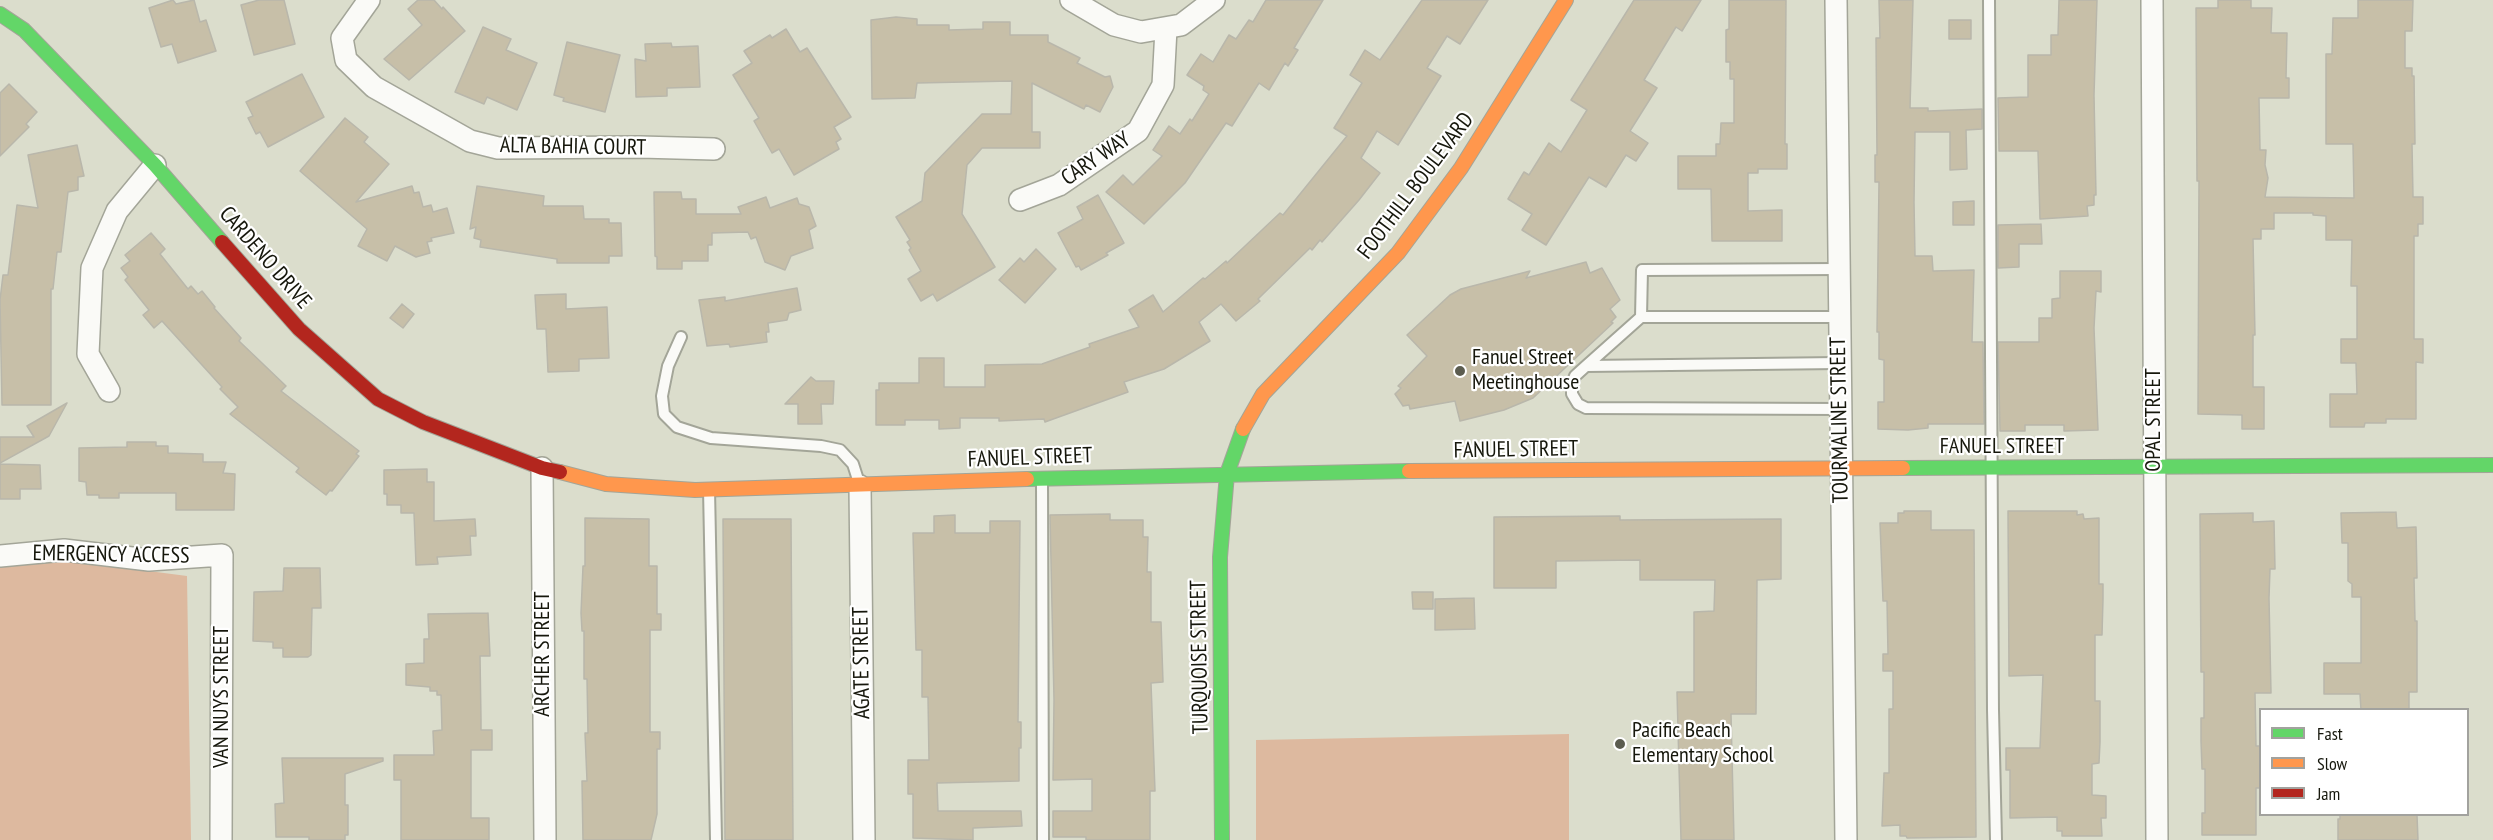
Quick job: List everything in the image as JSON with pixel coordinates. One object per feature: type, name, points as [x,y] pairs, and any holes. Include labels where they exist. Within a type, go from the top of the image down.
[{"type":"street","name":"ALTA BAHIA COURT","points":[[369,0],[342,38],[346,60],[374,87],[470,141],[498,148],[714,149]]},
{"type":"street","points":[[1071,0],[1114,25],[1141,32],[1181,26],[1214,0]]},
{"type":"street","name":"FOOTHILL BOULEVARD","points":[[1227,474],[1245,423],[1263,394],[1398,253],[1461,168],[1566,0]]},
{"type":"street","name":"TOURMALINE STREET","points":[[1836,0],[1846,840]]},
{"type":"street","name":"OPAL STREET","points":[[2151,0],[2157,840]]},
{"type":"street","name":"CARDENO DRIVE","points":[[0,14],[24,30],[155,165],[299,329],[378,399],[423,422],[542,468]]},
{"type":"street","name":"CARY WAY","points":[[1020,200],[1059,185],[1138,131],[1163,85],[1166,28]]},
{"type":"street","points":[[109,391],[88,354],[92,268],[117,211],[155,165]]},
{"type":"street","name":"FANUEL STREET","points":[[542,468],[606,484],[709,489],[1227,474],[1841,466],[1991,469],[2493,465]]},
{"type":"street","name":"ARCHER STREET","points":[[542,468],[545,840]]},
{"type":"street","name":"TURQUOISE STREET","points":[[1222,840],[1220,557],[1227,474]]},
{"type":"street","name":"AGATE STREET","points":[[860,486],[864,840]]},
{"type":"street","name":"EMERGENCY ACCESS","points":[[0,556],[64,550],[149,560],[222,555]]},
{"type":"street","name":"VAN NUYS STREET","points":[[221,840],[222,555]]},
{"type":"lane","points":[[1989,0],[1991,469],[1996,840]]},
{"type":"lane","points":[[1641,317],[1642,270],[1839,269]]},
{"type":"lane","points":[[1839,317],[1641,317],[1575,376],[1572,394],[1578,404],[1586,408],[1840,409]]},
{"type":"lane","points":[[681,337],[668,366],[662,396],[664,414],[677,426],[711,438],[821,446],[840,450],[854,464],[860,486]]},
{"type":"lane","points":[[1586,366],[1839,363]]},
{"type":"lane","points":[[1042,478],[1043,840]]},
{"type":"lane","points":[[709,489],[716,840]]},
{"type":"shaded area","points":[[64,560],[187,576],[191,840],[0,840],[0,566]]},
{"type":"shaded area","points":[[1569,734],[1569,840],[1256,840],[1256,740]]},
{"type":"building","points":[[173,0],[176,4],[194,0],[200,22],[206,20],[216,51],[178,63],[172,44],[161,47],[149,8]]},
{"type":"building","points":[[259,0],[284,0],[295,44],[254,55],[241,5]]},
{"type":"building","points":[[418,0],[434,0],[465,31],[409,80],[384,59],[422,25],[408,9]]},
{"type":"building","points":[[1266,0],[1323,0],[1294,48],[1298,50],[1288,66],[1285,63],[1269,90],[1259,83],[1232,126],[1226,123],[1185,183],[1144,224],[1106,192],[1123,175],[1133,185],[1162,156],[1153,150],[1169,126],[1180,134],[1190,119],[1192,121],[1209,94],[1203,90],[1204,86],[1187,75],[1201,54],[1213,62],[1229,35],[1236,39],[1249,20],[1253,22]]},
{"type":"building","points":[[1422,0],[1488,0],[1460,44],[1447,36],[1427,68],[1441,76],[1398,145],[1377,131],[1361,158],[1380,173],[1359,200],[1322,242],[1320,240],[1312,250],[1310,248],[1258,299],[1260,301],[1236,321],[1221,304],[1199,322],[1210,341],[1164,369],[1124,382],[1128,392],[1045,422],[1044,419],[999,421],[999,418],[960,418],[960,428],[939,429],[939,420],[905,420],[905,425],[876,425],[876,390],[879,390],[879,383],[919,383],[919,358],[944,358],[944,387],[985,387],[985,365],[1042,364],[1090,347],[1089,344],[1139,327],[1129,310],[1153,295],[1163,312],[1203,278],[1205,279],[1226,261],[1227,263],[1280,213],[1283,215],[1347,136],[1334,128],[1362,83],[1350,75],[1365,50],[1380,60]]},
{"type":"building","points":[[1634,0],[1701,0],[1682,31],[1676,27],[1644,80],[1657,88],[1630,131],[1648,143],[1636,161],[1626,155],[1606,187],[1589,177],[1546,245],[1522,230],[1532,214],[1508,199],[1524,172],[1529,175],[1549,143],[1561,152],[1587,110],[1571,100]]},
{"type":"building","points":[[1729,0],[1786,0],[1785,144],[1787,144],[1787,169],[1758,169],[1758,173],[1748,173],[1748,211],[1782,210],[1782,241],[1712,241],[1711,189],[1678,189],[1678,156],[1716,156],[1716,144],[1720,144],[1721,123],[1734,123],[1734,79],[1730,79],[1730,62],[1726,62]]},
{"type":"building","points":[[1879,0],[1913,0],[1910,108],[1928,108],[1928,111],[1982,109],[1982,129],[1966,130],[1967,169],[1950,170],[1950,132],[1915,132],[1914,202],[1915,256],[1932,256],[1933,271],[1974,270],[1972,342],[1983,342],[1984,424],[1928,424],[1928,428],[1908,430],[1878,429],[1878,402],[1884,402],[1884,360],[1879,359],[1879,332],[1877,332],[1879,182],[1875,182],[1875,155],[1877,155],[1876,38],[1880,38]]},
{"type":"building","points":[[2059,0],[2097,0],[2094,95],[2096,195],[2094,195],[2094,205],[2087,206],[2088,216],[2040,219],[2038,151],[1999,151],[1998,98],[2028,97],[2028,55],[2051,55],[2051,35],[2058,35]]},
{"type":"building","points":[[2218,0],[2251,0],[2251,8],[2272,8],[2271,33],[2287,33],[2286,78],[2289,78],[2289,98],[2259,98],[2260,150],[2266,150],[2265,165],[2268,178],[2265,197],[2354,198],[2353,144],[2326,144],[2326,54],[2332,54],[2333,18],[2358,18],[2358,0],[2413,0],[2412,31],[2405,31],[2405,68],[2412,68],[2412,76],[2414,76],[2413,197],[2423,197],[2423,224],[2418,224],[2418,236],[2414,236],[2414,339],[2423,339],[2423,363],[2416,362],[2416,419],[2386,419],[2386,423],[2365,423],[2364,427],[2330,427],[2330,394],[2357,394],[2356,363],[2341,363],[2341,339],[2357,339],[2357,286],[2351,286],[2352,240],[2326,240],[2326,216],[2313,215],[2313,213],[2274,213],[2274,229],[2261,229],[2261,239],[2253,239],[2255,335],[2253,335],[2253,387],[2264,387],[2264,429],[2242,429],[2242,415],[2198,414],[2199,181],[2197,181],[2196,8],[2218,8]]},
{"type":"building","points":[[896,17],[917,19],[917,25],[949,25],[949,30],[983,29],[983,22],[1010,22],[1010,35],[1048,35],[1048,42],[1080,58],[1077,63],[1105,77],[1110,76],[1113,87],[1100,112],[1086,105],[1084,109],[1032,83],[1032,132],[1040,132],[1040,148],[982,148],[967,165],[962,214],[995,267],[937,301],[933,294],[921,301],[908,279],[921,271],[909,250],[911,248],[907,242],[910,240],[896,217],[922,201],[925,173],[982,114],[1011,114],[1012,81],[917,83],[915,98],[872,99],[871,20]]},
{"type":"building","points":[[1949,20],[1971,20],[1971,39],[1949,39]]},
{"type":"building","points":[[483,27],[511,39],[506,50],[537,63],[517,110],[487,97],[484,104],[455,92]]},
{"type":"building","points":[[786,29],[800,52],[807,48],[851,117],[834,127],[841,139],[836,142],[839,149],[794,175],[779,149],[772,153],[754,121],[759,118],[733,75],[752,63],[744,51],[770,35],[772,38]]},
{"type":"building","points":[[567,42],[620,55],[605,112],[563,101],[564,98],[554,95]]},
{"type":"building","points":[[671,43],[672,47],[698,46],[700,87],[667,88],[667,96],[636,97],[635,59],[646,61],[645,44]]},
{"type":"building","points":[[302,74],[324,117],[268,147],[260,132],[256,134],[248,118],[253,116],[246,102]]},
{"type":"building","points":[[9,84],[37,112],[26,124],[29,127],[0,156],[0,93]]},
{"type":"building","points":[[345,118],[368,137],[364,142],[389,164],[356,202],[412,186],[414,193],[419,192],[423,207],[431,205],[433,212],[447,208],[454,233],[431,238],[432,241],[427,242],[430,253],[416,257],[395,246],[387,261],[358,246],[367,229],[300,171]]},
{"type":"building","points":[[77,145],[84,176],[78,177],[78,190],[68,192],[61,252],[57,252],[53,289],[51,289],[51,405],[2,405],[0,300],[3,275],[8,275],[17,205],[38,208],[28,155]]},
{"type":"building","points":[[477,186],[544,196],[543,206],[583,206],[584,219],[609,219],[609,223],[621,223],[622,256],[609,256],[609,263],[557,263],[557,259],[480,247],[481,240],[474,238],[476,227],[470,229]]},
{"type":"building","points":[[654,192],[681,192],[682,199],[696,199],[696,214],[741,214],[738,207],[766,197],[770,208],[797,198],[799,204],[809,207],[816,226],[809,230],[813,248],[791,256],[785,270],[765,262],[756,237],[751,239],[748,232],[712,233],[712,245],[708,245],[708,261],[682,261],[682,269],[657,269]]},
{"type":"building","points":[[1098,195],[1124,243],[1081,270],[1079,266],[1076,267],[1058,233],[1083,219],[1077,207]]},
{"type":"building","points":[[1974,201],[1974,225],[1953,225],[1953,202]]},
{"type":"building","points":[[2041,224],[2042,244],[2019,244],[2019,267],[1998,268],[1998,225]]},
{"type":"building","points":[[151,233],[165,249],[160,254],[188,289],[191,286],[198,294],[202,291],[241,338],[239,341],[286,386],[281,391],[359,451],[356,454],[359,456],[332,491],[330,490],[326,495],[296,472],[299,468],[230,414],[238,407],[220,389],[222,387],[162,321],[154,328],[143,315],[149,310],[125,280],[128,277],[121,268],[130,261],[125,255]]},
{"type":"building","points":[[1036,249],[1056,269],[1025,303],[999,280],[1020,258],[1024,262]]},
{"type":"building","points":[[1586,262],[1590,273],[1602,268],[1620,300],[1610,309],[1616,317],[1611,322],[1613,323],[1533,398],[1504,410],[1460,421],[1455,401],[1410,409],[1409,405],[1403,406],[1395,394],[1401,388],[1398,386],[1427,356],[1407,335],[1450,295],[1461,289],[1530,271],[1526,278]]},
{"type":"building","points":[[2060,271],[2101,271],[2101,292],[2096,291],[2094,328],[2098,430],[2064,431],[2064,425],[2025,425],[2025,431],[2000,431],[1998,342],[2039,342],[2039,318],[2052,318],[2052,299],[2060,298]]},
{"type":"building","points":[[797,288],[801,310],[789,313],[787,320],[768,323],[767,342],[730,347],[729,344],[707,346],[699,300],[725,297],[725,301]]},
{"type":"building","points":[[566,294],[566,309],[607,307],[609,358],[579,359],[579,371],[548,372],[546,329],[537,329],[535,295]]},
{"type":"building","points":[[402,304],[414,314],[403,328],[390,318]]},
{"type":"building","points":[[811,377],[816,381],[834,381],[833,404],[821,404],[822,424],[798,424],[798,404],[785,404]]},
{"type":"building","points":[[67,403],[49,436],[0,463],[0,437],[34,437],[27,426]]},
{"type":"building","points":[[127,442],[156,442],[156,446],[168,446],[168,453],[203,454],[203,462],[226,462],[223,473],[235,474],[234,510],[176,510],[176,493],[119,493],[119,498],[99,498],[99,495],[87,495],[86,482],[79,481],[79,448],[127,447]]},
{"type":"building","points":[[0,464],[40,465],[41,489],[20,489],[20,499],[0,499]]},
{"type":"building","points":[[427,469],[427,482],[434,482],[434,521],[475,519],[476,536],[470,536],[471,555],[437,557],[438,564],[416,565],[414,513],[401,513],[401,505],[387,505],[387,494],[384,494],[384,470]]},
{"type":"building","points":[[1904,511],[1931,511],[1931,530],[1974,530],[1976,837],[1907,838],[1900,836],[1900,825],[1882,826],[1884,773],[1889,773],[1889,709],[1893,709],[1893,671],[1883,671],[1883,654],[1888,654],[1887,601],[1883,601],[1880,523],[1898,523],[1898,513],[1904,513]]},
{"type":"building","points":[[2008,511],[2077,511],[2077,515],[2083,514],[2084,519],[2099,518],[2099,584],[2103,584],[2103,599],[2102,635],[2095,635],[2095,701],[2100,701],[2100,742],[2099,763],[2092,764],[2092,795],[2106,796],[2106,818],[2101,818],[2102,836],[2062,836],[2062,831],[2057,831],[2057,817],[2010,818],[2010,770],[2006,770],[2006,748],[2040,748],[2043,675],[2009,676]]},
{"type":"building","points":[[2396,512],[2397,528],[2416,527],[2417,578],[2414,578],[2415,621],[2417,621],[2417,692],[2409,692],[2409,708],[2361,708],[2360,694],[2324,694],[2324,663],[2361,663],[2361,597],[2352,597],[2352,584],[2348,581],[2348,543],[2342,543],[2341,513]]},
{"type":"building","points":[[2253,513],[2253,522],[2274,521],[2275,569],[2270,569],[2269,598],[2271,693],[2255,693],[2256,746],[2259,746],[2256,835],[2202,835],[2202,813],[2205,813],[2205,769],[2202,769],[2201,741],[2201,718],[2204,718],[2204,672],[2201,672],[2200,514]]},
{"type":"building","points":[[1110,514],[1110,520],[1143,520],[1143,537],[1148,537],[1147,572],[1151,572],[1151,622],[1161,622],[1163,682],[1151,683],[1155,791],[1150,791],[1150,840],[1086,840],[1086,837],[1053,837],[1053,811],[1092,811],[1092,779],[1053,780],[1054,700],[1050,515]]},
{"type":"building","points":[[955,515],[955,533],[990,533],[990,521],[1020,521],[1018,722],[1021,722],[1021,748],[1019,748],[1019,781],[937,783],[938,811],[1021,811],[1022,826],[973,828],[973,840],[913,838],[913,794],[908,794],[908,760],[929,760],[928,697],[922,697],[922,650],[916,650],[913,533],[934,533],[934,516]]},
{"type":"building","points":[[1620,516],[1620,520],[1781,519],[1781,579],[1757,580],[1756,714],[1731,714],[1734,840],[1681,840],[1677,692],[1694,692],[1694,612],[1714,611],[1715,580],[1640,580],[1640,560],[1556,561],[1556,588],[1494,588],[1494,517]]},
{"type":"building","points":[[585,518],[649,519],[649,566],[657,566],[657,614],[661,614],[661,630],[650,630],[650,732],[660,732],[660,749],[657,749],[657,814],[651,840],[583,840],[582,781],[587,781],[585,733],[588,733],[587,679],[584,679],[584,631],[582,631],[581,613],[583,566],[585,566]]},
{"type":"building","points":[[723,519],[791,519],[793,840],[725,840]]},
{"type":"building","points":[[284,568],[320,568],[321,608],[312,608],[311,655],[308,657],[283,657],[283,648],[273,648],[273,642],[253,641],[254,592],[283,591]]},
{"type":"building","points":[[1412,592],[1433,592],[1433,609],[1413,609]]},
{"type":"building","points":[[1474,598],[1475,629],[1435,630],[1435,599]]},
{"type":"building","points":[[488,613],[490,656],[480,656],[481,730],[492,730],[492,750],[471,750],[471,818],[489,818],[489,840],[401,840],[401,780],[394,780],[394,755],[434,755],[433,731],[442,730],[441,695],[437,695],[437,691],[430,691],[430,687],[406,685],[406,664],[424,663],[424,639],[429,639],[428,614]]},
{"type":"building","points":[[282,758],[383,758],[383,761],[345,774],[348,835],[345,835],[345,840],[276,837],[275,804],[284,803]]},
{"type":"building","points":[[2340,816],[2417,816],[2418,840],[2338,840],[2338,819]]},
{"type":"traffic: fast","points":[[0,14],[24,30],[155,165],[222,242]]},
{"type":"traffic: fast","points":[[1222,840],[1220,557],[1227,474],[1243,429]]},
{"type":"traffic: fast","points":[[1903,468],[2493,465]]},
{"type":"traffic: fast","points":[[1027,479],[1409,471]]},
{"type":"traffic: slow","points":[[1243,429],[1263,394],[1398,253],[1461,168],[1566,0]]},
{"type":"traffic: slow","points":[[1409,471],[1903,468]]},
{"type":"traffic: slow","points":[[560,472],[606,484],[695,490],[1027,479]]},
{"type":"traffic: jam","points":[[222,242],[299,329],[378,399],[423,422],[542,468],[560,472]]},
{"type":"place","name":"Fanuel Street Meetinghouse","points":[[1460,371]]},
{"type":"place","name":"Pacific Beach Elementary School","points":[[1620,744]]}]
